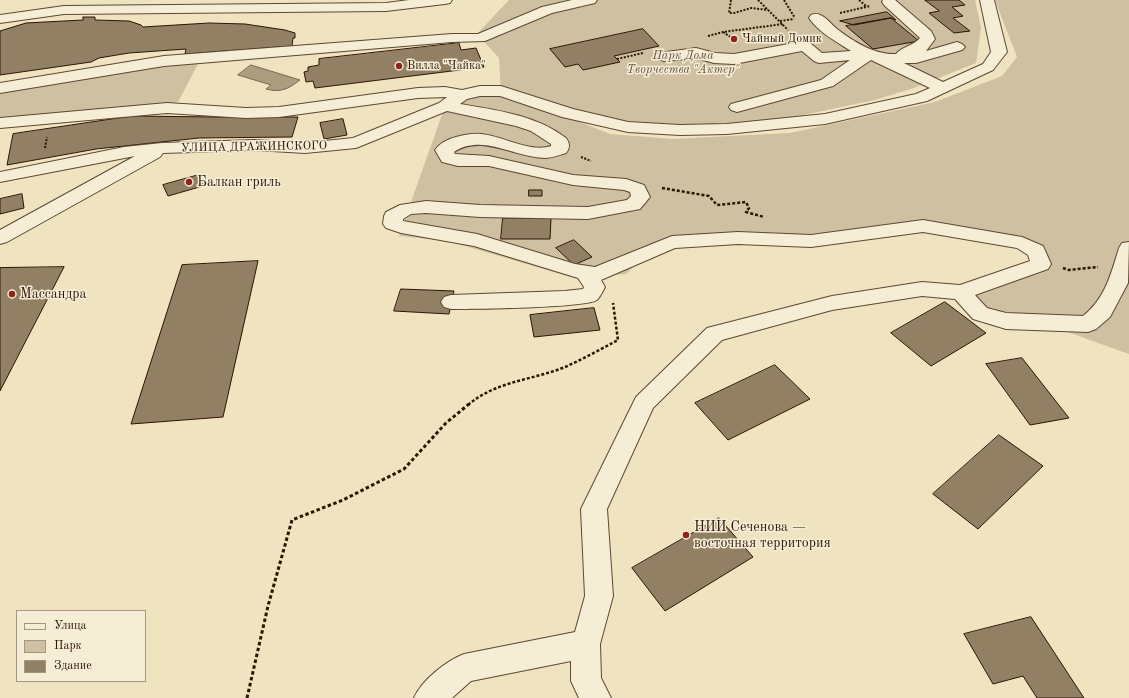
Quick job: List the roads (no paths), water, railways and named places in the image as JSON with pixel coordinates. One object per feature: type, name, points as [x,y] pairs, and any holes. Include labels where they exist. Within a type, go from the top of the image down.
[{"type":"street","points":[[0,19],[64,10],[248,7],[386,7],[445,0]]},
{"type":"street","points":[[0,88],[164,61],[452,38],[480,38],[547,10],[590,0]]},
{"type":"street","name":"УЛИЦА ДРАЖИНСКОГО","points":[[0,177],[124,152],[162,148],[255,145],[305,148],[356,143],[445,106],[462,95],[480,91],[501,91],[568,112],[628,127],[680,130],[780,125],[825,119],[921,98],[988,67],[999,52],[987,0]]},
{"type":"street","points":[[888,59],[920,48],[928,39],[926,34],[889,2]]},
{"type":"street","points":[[816,18],[832,32],[869,54],[888,59],[944,88]]},
{"type":"street","points":[[664,56],[696,52],[714,58],[734,59],[805,46],[819,58],[869,54]]},
{"type":"street","points":[[888,59],[916,58],[957,47]]},
{"type":"street","points":[[737,106],[826,83],[869,54]]},
{"type":"street","points":[[0,124],[167,108],[246,113],[279,112],[362,102],[418,93],[445,92],[462,95]]},
{"type":"street","points":[[445,106],[492,114],[543,130],[560,142],[560,149],[546,153],[532,151],[506,143],[480,139],[461,139],[444,150],[448,158],[458,161],[489,161],[573,180],[626,185],[638,190],[641,197],[634,205],[588,213],[480,211],[426,207],[407,209],[393,216],[393,224],[408,229],[450,234],[477,240],[554,263],[571,270],[590,273],[672,242],[738,238],[811,241],[923,226],[1022,243],[1036,251],[1041,264],[962,292],[922,289],[832,302],[715,334],[644,403],[594,509],[600,596],[586,644],[586,681],[596,698]]},
{"type":"street","points":[[0,238],[162,148]]},
{"type":"street","points":[[962,292],[980,314],[1006,321],[1088,324],[1103,312],[1118,283],[1127,253]]},
{"type":"street","points":[[451,302],[565,298],[589,295],[595,287],[590,273]]},
{"type":"street","points":[[429,698],[464,668],[586,644]]},
{"type":"place","name":"Чайный Домик","points":[[734,39]]},
{"type":"place","name":"Вилла \"Чайка\"","points":[[399,66]]},
{"type":"place","name":"Балкан гриль","points":[[189,182]]},
{"type":"place","name":"Массандра","points":[[12,294]]},
{"type":"place","name":"НИИ Сеченова — восточная территория","points":[[686,535]]},
{"type":"park label","name":"Парк Дома Творчества \"Актер\"","points":[[683,63]]}]
